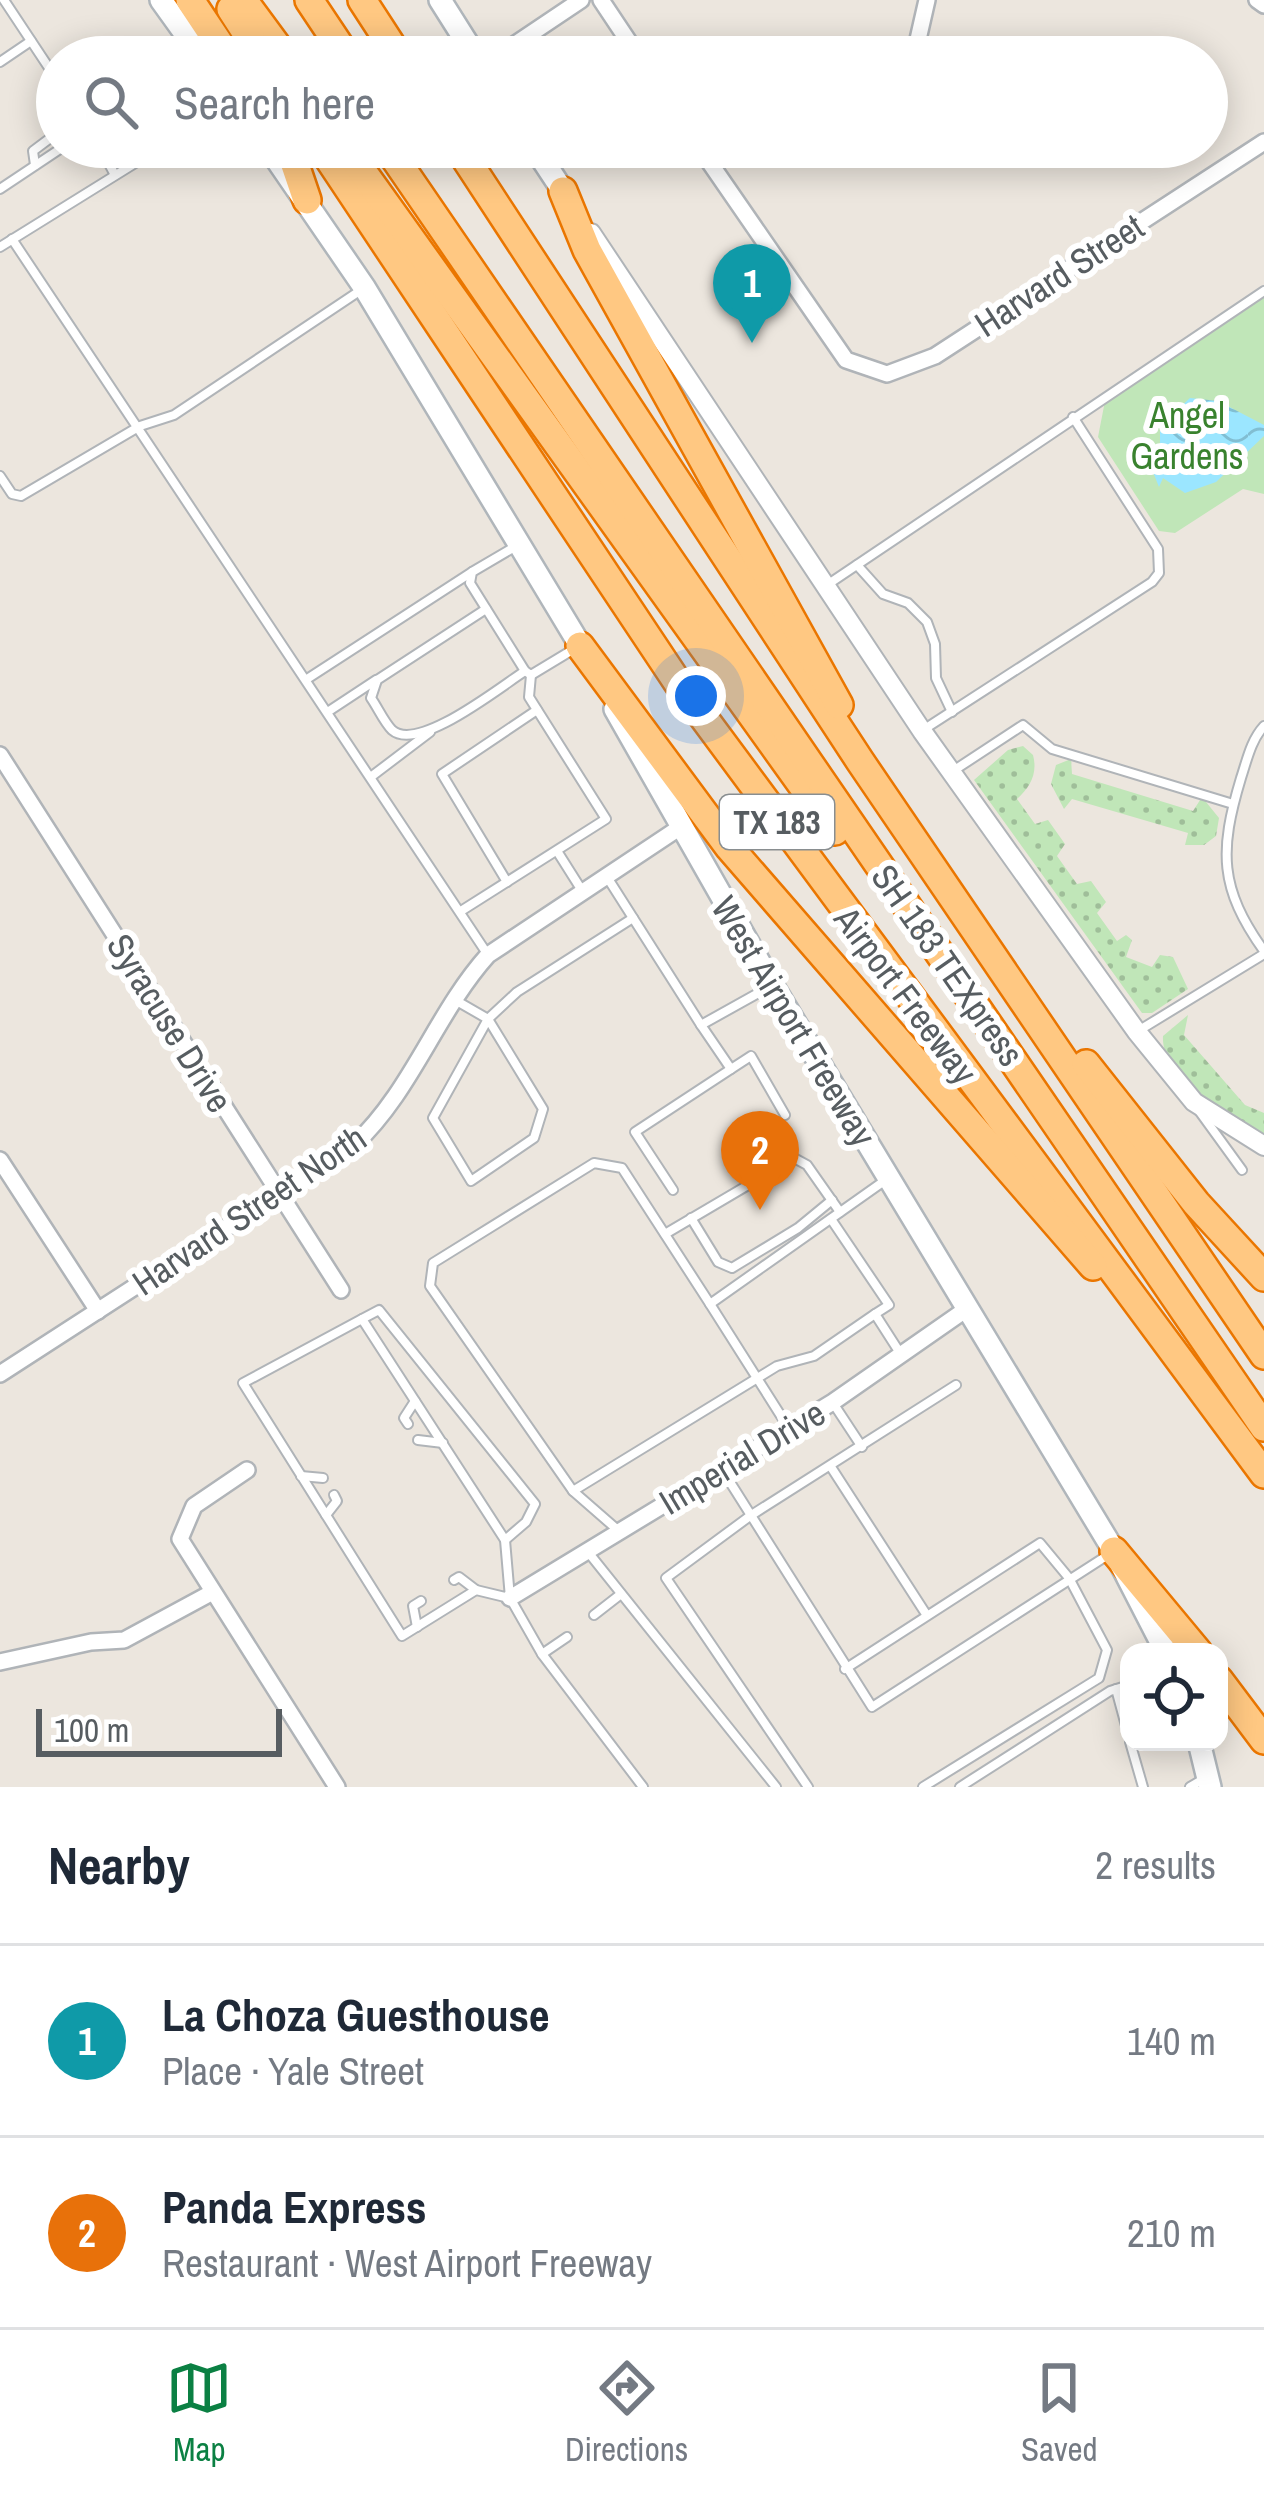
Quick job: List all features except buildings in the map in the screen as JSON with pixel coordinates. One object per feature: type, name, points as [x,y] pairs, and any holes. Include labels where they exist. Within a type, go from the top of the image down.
[{"type":"highway","points":[[190,0],[200,36]]},
{"type":"highway","points":[[225,0],[248,36]]},
{"type":"highway","points":[[243,0],[270,36]]},
{"type":"highway","points":[[289,0],[312,36]]},
{"type":"highway","points":[[309,0],[333,36]]},
{"type":"highway","points":[[362,0],[385,36]]},
{"type":"highway","points":[[296,168],[307,200]]},
{"type":"highway","name":"Airport Freeway","points":[[334,168],[691,701],[882,965],[1162,1331],[1264,1474]]},
{"type":"highway","points":[[360,168],[502,374],[879,891],[957,980]]},
{"type":"highway","name":"SH 183 TEXpress","points":[[402,168],[696,590],[1264,1427]]},
{"type":"highway","name":"SH 183 TEXpress","points":[[421,168],[1264,1398]]},
{"type":"highway","name":"TX 183","points":[[472,168],[860,761],[1264,1355]]},
{"type":"highway","points":[[563,191],[587,250],[828,679],[860,761]]},
{"type":"highway","points":[[580,646],[729,847],[1076,1247],[1162,1331]]},
{"type":"highway","points":[[1029,1005],[1112,1092],[1196,1203],[1264,1277]]},
{"type":"highway","points":[[1114,1551],[1191,1643]]},
{"type":"highway","points":[[1228,1692],[1264,1740]]},
{"type":"main road","points":[[160,0],[190,36]]},
{"type":"main road","points":[[440,0],[463,36]]},
{"type":"main road","name":"West Airport Freeway","points":[[283,168],[364,287],[520,544],[679,828],[1114,1551],[1161,1643]]},
{"type":"main road","points":[[548,168],[563,191]]},
{"type":"main road","points":[[1200,1751],[1203,1783]]},
{"type":"street","points":[[527,36],[581,0]]},
{"type":"street","points":[[601,0],[625,36]]},
{"type":"street","points":[[919,36],[927,0]]},
{"type":"street","name":"Harvard Street","points":[[1228,165],[1264,142]]},
{"type":"street","name":"Harvard Street","points":[[714,168],[847,360],[887,374],[915,367],[1224,168]]},
{"type":"street","points":[[563,191],[922,731],[1137,1032],[1194,1102],[1264,1146]]},
{"type":"street","name":"Syracuse Drive","points":[[0,755],[341,1290]]},
{"type":"street","name":"Harvard Street North","points":[[0,1374],[279,1196],[374,1126],[454,999],[488,955],[679,828]]},
{"type":"street","points":[[0,1160],[98,1312]]},
{"type":"street","name":"Imperial Drive","points":[[510,1598],[833,1402],[968,1308]]},
{"type":"street","points":[[247,1470],[194,1506],[179,1539],[337,1787]]},
{"type":"street","points":[[0,1662],[92,1642],[124,1640],[211,1593]]},
{"type":"lane","points":[[9,2],[36,48]]},
{"type":"lane","points":[[0,62],[31,41]]},
{"type":"lane","points":[[0,189],[35,166],[32,151],[36,148]]},
{"type":"lane","points":[[112,168],[116,175]]},
{"type":"lane","points":[[0,247],[127,168]]},
{"type":"lane","points":[[12,239],[140,425],[488,955]]},
{"type":"lane","points":[[0,476],[12,494],[21,496],[140,425],[174,415],[364,287]]},
{"type":"lane","points":[[825,586],[1264,291]]},
{"type":"lane","points":[[922,731],[1159,573],[1158,549],[1073,416]]},
{"type":"lane","points":[[308,679],[520,544]]},
{"type":"lane","points":[[857,565],[883,593],[908,603],[927,622],[935,644],[936,678],[952,712]]},
{"type":"lane","points":[[461,911],[606,819],[529,697],[528,673],[470,583],[472,572]]},
{"type":"lane","points":[[329,712],[486,609]]},
{"type":"lane","points":[[372,776],[430,732],[580,646]]},
{"type":"lane","points":[[377,680],[371,698],[391,729],[403,736],[430,732]]},
{"type":"lane","points":[[507,882],[442,774],[537,710]]},
{"type":"lane","points":[[951,772],[1023,725],[1052,749],[1233,804]]},
{"type":"lane","points":[[1137,1032],[1264,952],[1236,911],[1225,864],[1233,804],[1262,727]]},
{"type":"lane","points":[[557,851],[581,889]]},
{"type":"lane","points":[[605,874],[731,1069]]},
{"type":"lane","points":[[454,999],[488,1019],[543,1109],[534,1138],[471,1181],[433,1118],[488,1019],[517,992],[633,918]]},
{"type":"lane","points":[[701,1025],[772,986]]},
{"type":"lane","points":[[673,1190],[635,1132],[751,1056],[785,1115]]},
{"type":"lane","points":[[1194,1102],[1242,1169]]},
{"type":"lane","points":[[574,1490],[756,1378],[814,1356],[889,1304],[836,1216],[832,1200],[807,1165],[794,1158],[664,1234]]},
{"type":"lane","points":[[620,1532],[574,1490],[430,1286],[433,1263],[594,1162],[622,1168],[788,1427]]},
{"type":"lane","points":[[710,1304],[889,1178]]},
{"type":"lane","points":[[691,1218],[718,1262],[731,1268],[798,1228],[832,1200]]},
{"type":"lane","points":[[476,1590],[402,1636],[243,1383],[379,1310],[535,1504],[526,1522],[505,1540]]},
{"type":"lane","points":[[875,1314],[901,1354]]},
{"type":"lane","points":[[362,1319],[505,1540],[510,1598],[542,1654],[643,1787]]},
{"type":"lane","points":[[808,1787],[666,1578],[750,1516],[956,1385]]},
{"type":"lane","points":[[408,1424],[404,1418],[415,1401]]},
{"type":"lane","points":[[833,1402],[862,1447]]},
{"type":"lane","points":[[418,1440],[443,1444]]},
{"type":"lane","points":[[720,1467],[872,1708],[1114,1551]]},
{"type":"lane","points":[[832,1467],[926,1614]]},
{"type":"lane","points":[[301,1475],[323,1478]]},
{"type":"lane","points":[[326,1515],[337,1501],[334,1495]]},
{"type":"lane","points":[[844,1669],[1040,1543],[1069,1578],[1107,1650],[1100,1678],[923,1787]]},
{"type":"lane","points":[[587,1551],[776,1787]]},
{"type":"lane","points":[[454,1580],[459,1577],[476,1590],[510,1598]]},
{"type":"lane","points":[[594,1616],[621,1594]]},
{"type":"lane","points":[[417,1627],[412,1606],[421,1600]]},
{"type":"lane","points":[[542,1654],[567,1637]]},
{"type":"lane","points":[[960,1787],[1120,1687]]},
{"type":"lane","points":[[1116,1689],[1120,1704]]},
{"type":"lane","points":[[1133,1751],[1143,1787]]},
{"type":"green space","name":"Angel Gardens","points":[[1264,297],[1264,494],[1243,489],[1175,533],[1159,531],[1098,437],[1105,401]]},
{"type":"green space","points":[[1023,746],[1033,755],[1034,774],[1017,799],[1035,824],[1048,820],[1065,844],[1057,856],[1077,884],[1091,881],[1106,902],[1097,913],[1117,941],[1126,935],[1132,940],[1126,957],[1152,967],[1160,955],[1173,957],[1188,989],[1152,1013],[1142,1013],[974,780],[1008,750]]},
{"type":"green space","points":[[1071,759],[1072,774],[1193,811],[1202,797],[1219,818],[1216,836],[1204,845],[1185,845],[1188,833],[1072,799],[1064,809],[1051,784],[1056,765]]},
{"type":"green space","points":[[1188,1015],[1184,1035],[1245,1105],[1264,1113],[1264,1138],[1201,1095],[1173,1067],[1163,1036]]},
{"type":"water","points":[[1190,398],[1218,401],[1264,425],[1264,436],[1216,482],[1185,493],[1163,478],[1159,487],[1151,467],[1160,471],[1160,426]]},
{"type":"place","name":"La Choza Guesthouse","points":[[752,343]]},
{"type":"place","name":"Panda Express","points":[[760,1210]]}]
